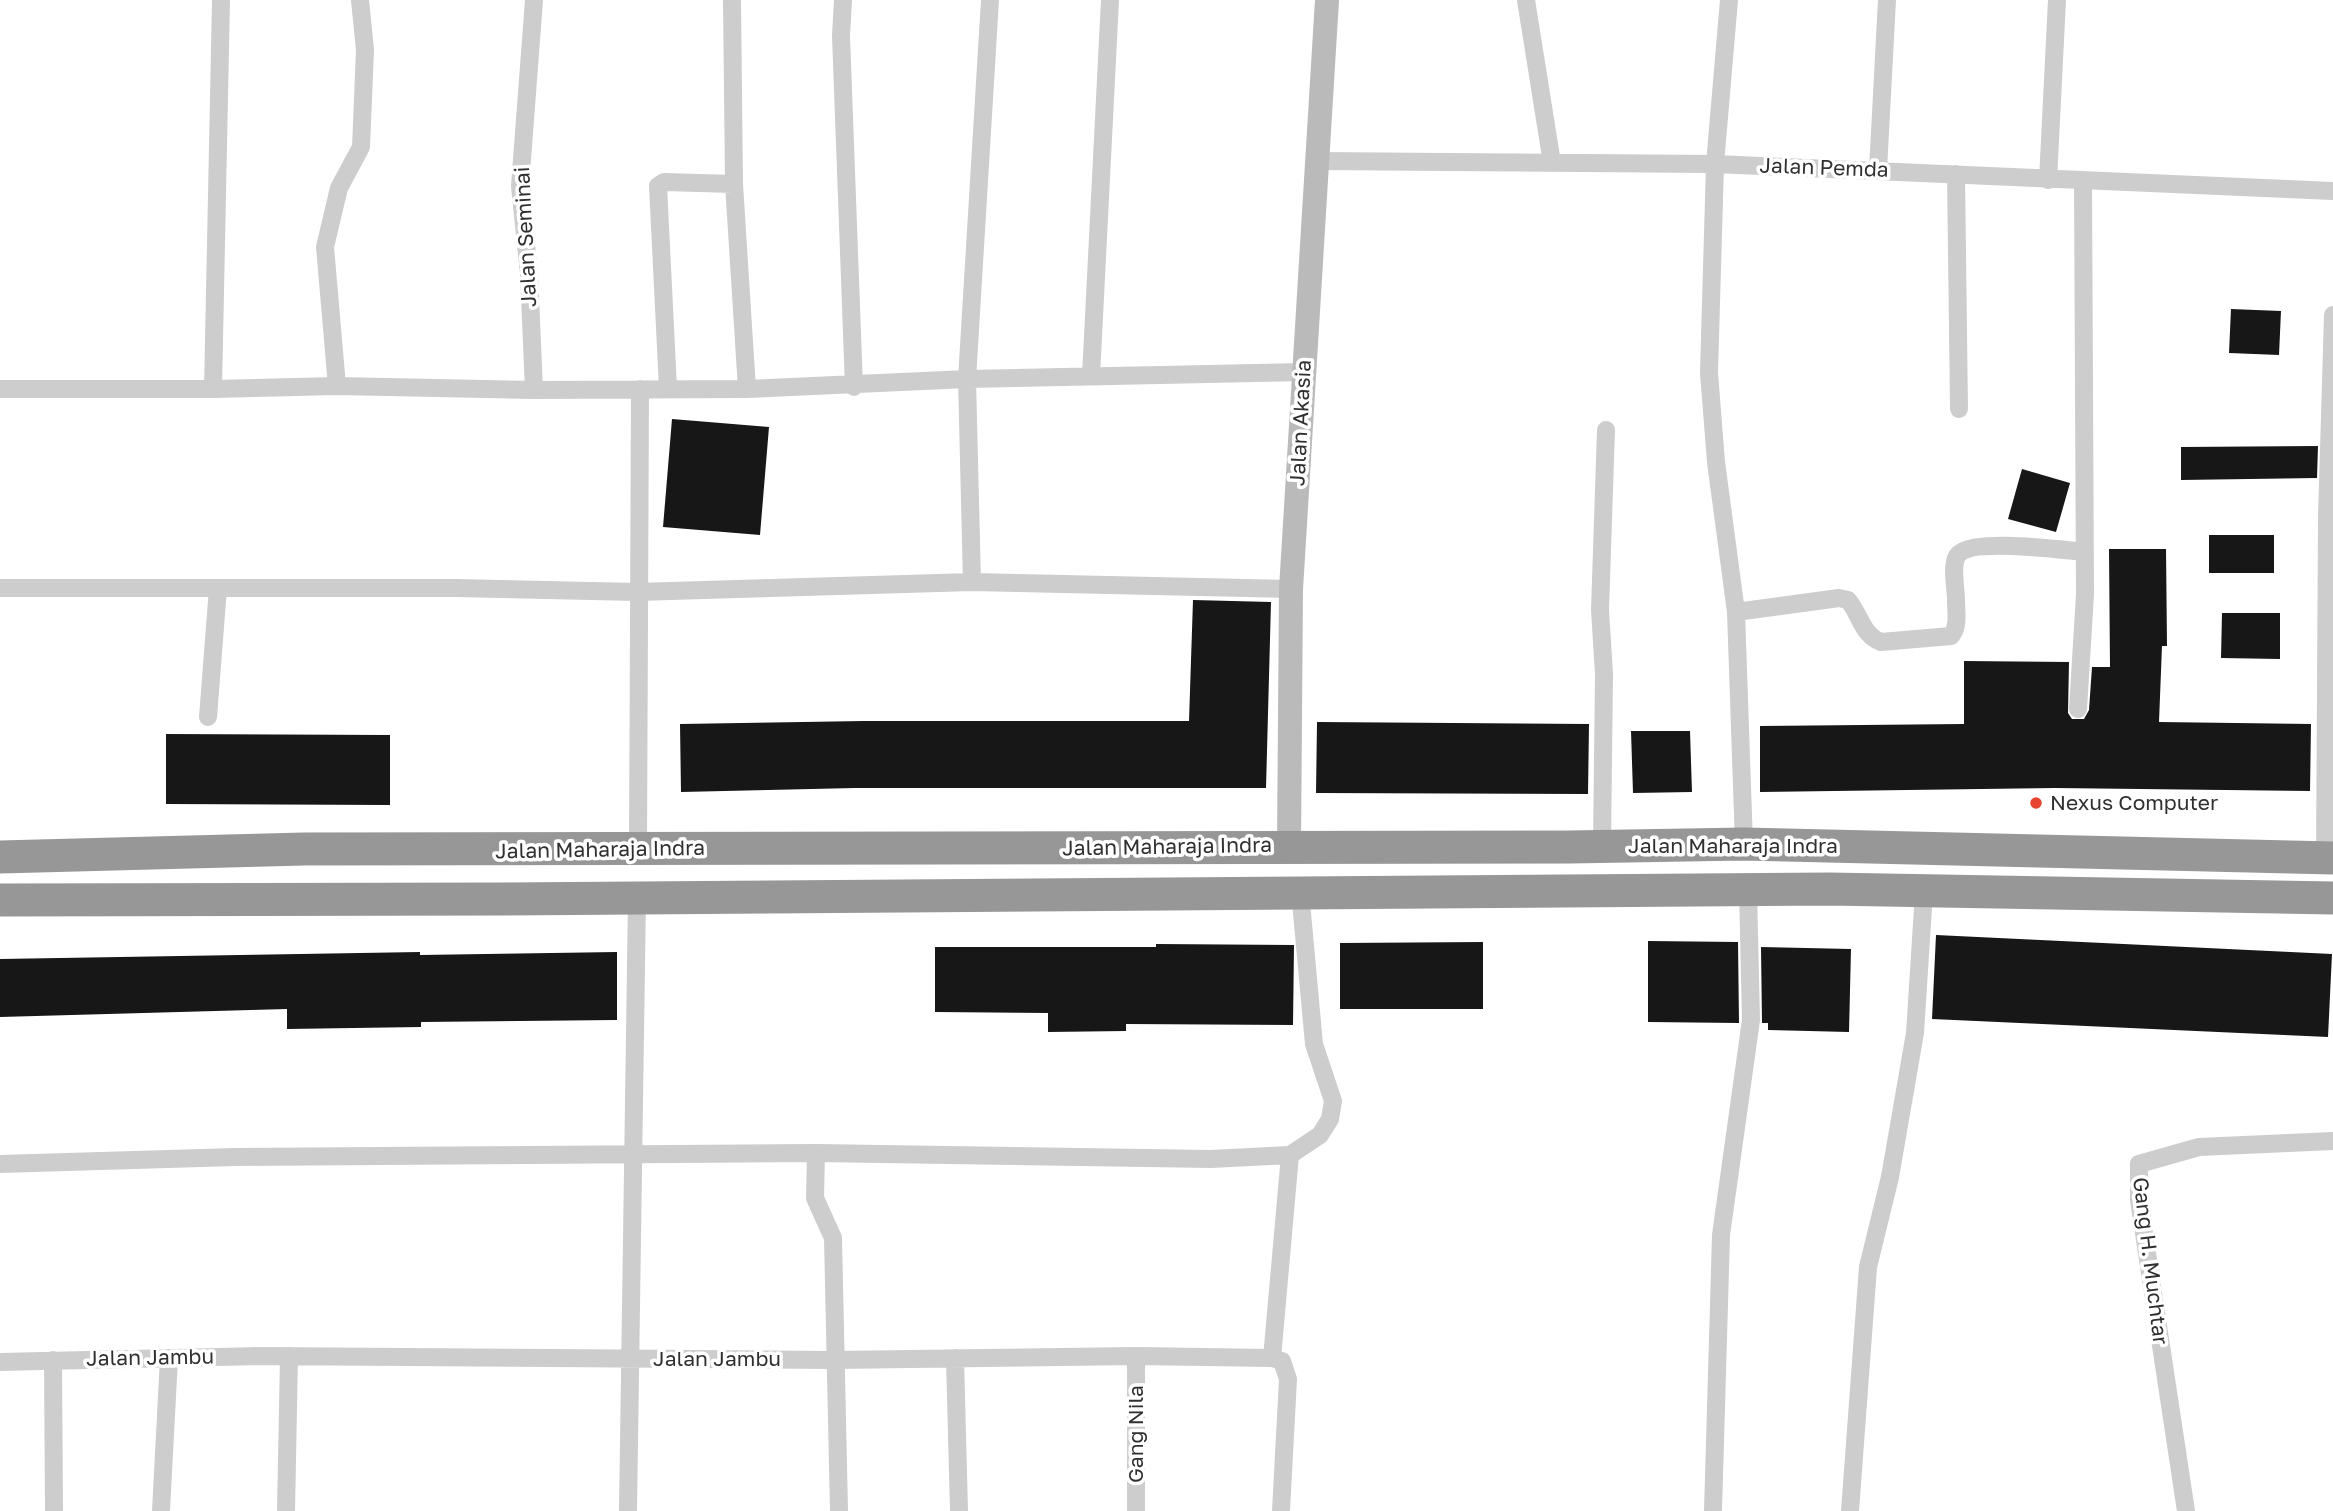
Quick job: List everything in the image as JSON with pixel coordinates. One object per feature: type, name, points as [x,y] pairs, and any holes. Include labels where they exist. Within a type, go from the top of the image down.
[{"type":"highway","name":"Jalan Maharaja Indra","points":[[0,857],[304,849],[462,851],[1744,844],[2329,858]]},
{"type":"highway","points":[[1999,894],[2000,849]]},
{"type":"highway","points":[[462,851],[462,899]]},
{"type":"highway","name":"Jalan Maharaja Indra","points":[[0,900],[1748,890],[2333,898]]},
{"type":"street","points":[[213,389],[221,0]]},
{"type":"street","points":[[337,386],[325,247],[339,188],[362,147],[365,50],[360,0]]},
{"type":"street","name":"Jalan Seminai","points":[[534,0],[520,186],[529,274],[534,390]]},
{"type":"street","points":[[732,0],[734,184],[747,389]]},
{"type":"street","points":[[843,0],[841,36],[853,387]]},
{"type":"street","points":[[972,582],[967,379],[990,0]]},
{"type":"street","points":[[1091,376],[1110,0]]},
{"type":"street","name":"Jalan Akasia","points":[[1289,846],[1291,589],[1315,161],[1327,0]]},
{"type":"street","points":[[1526,0],[1552,163]]},
{"type":"street","points":[[1729,0],[1715,164],[1709,373],[1716,462],[1736,612],[1744,844]]},
{"type":"street","points":[[1878,170],[1887,0]]},
{"type":"street","points":[[2048,180],[2057,0]]},
{"type":"street","name":"Jalan Pemda","points":[[1315,161],[1715,164],[2333,191]]},
{"type":"street","points":[[1956,174],[1959,409]]},
{"type":"street","points":[[2078,709],[2085,552],[2083,181]]},
{"type":"street","points":[[668,388],[659,186],[664,183],[734,184]]},
{"type":"street","points":[[2329,858],[2327,517],[2333,315]]},
{"type":"street","points":[[0,389],[337,386],[534,390],[747,389],[853,387],[967,379],[1304,372]]},
{"type":"street","points":[[638,848],[637,592],[640,389]]},
{"type":"street","points":[[1602,846],[1604,674],[1600,610],[1606,430]]},
{"type":"street","points":[[1736,612],[1839,598],[1848,600],[1872,639],[1881,642],[1951,636],[1957,621],[1957,556],[1968,548],[1995,546],[2085,552]]},
{"type":"street","points":[[0,588],[637,592],[972,582],[1291,589]]},
{"type":"street","points":[[208,717],[218,588]]},
{"type":"street","points":[[1713,1511],[1721,1235],[1751,1020],[1748,890]]},
{"type":"street","points":[[0,1164],[235,1157],[816,1153],[1211,1159],[1286,1156],[1320,1135],[1330,1119],[1333,1101],[1314,1044],[1300,891]]},
{"type":"street","points":[[1850,1511],[1868,1267],[1890,1177],[1915,1033],[1924,892]]},
{"type":"street","points":[[628,1511],[637,898]]},
{"type":"street","name":"Gang H. Muchtar","points":[[2186,1511],[2139,1200],[2139,1164],[2199,1147],[2333,1142]]},
{"type":"street","points":[[816,1153],[816,1198],[833,1238],[839,1511]]},
{"type":"street","points":[[1281,1511],[1288,1379],[1282,1361],[1272,1358],[1286,1156]]},
{"type":"street","points":[[286,1511],[289,1356]]},
{"type":"street","name":"Jalan Jambu","points":[[0,1362],[289,1356],[836,1360],[1136,1356],[1272,1358]]},
{"type":"street","name":"Gang Nila","points":[[1136,1356],[1136,1511]]},
{"type":"street","points":[[161,1511],[169,1358]]},
{"type":"street","points":[[955,1358],[959,1511]]},
{"type":"street","points":[[53,1360],[54,1511]]},
{"type":"building","points":[[2231,309],[2281,311],[2279,355],[2229,353]]},
{"type":"building","points":[[672,419],[769,427],[760,535],[663,527]]},
{"type":"building","points":[[2318,446],[2317,478],[2181,480],[2181,447]]},
{"type":"building","points":[[2022,469],[2070,483],[2056,532],[2008,519]]},
{"type":"building","points":[[2209,535],[2274,535],[2274,573],[2209,573]]},
{"type":"building","points":[[2109,549],[2166,549],[2167,646],[2162,646],[2159,722],[2311,724],[2310,791],[2055,788],[1760,792],[1760,726],[1964,724],[1964,661],[2069,662],[2068,713],[2072,719],[2084,719],[2089,710],[2092,667],[2110,667]]},
{"type":"building","points":[[1193,600],[1271,602],[1266,788],[855,788],[681,792],[680,724],[1189,721]]},
{"type":"building","points":[[2222,613],[2280,613],[2280,659],[2221,658]]},
{"type":"building","points":[[1317,722],[1589,724],[1588,794],[1316,793]]},
{"type":"building","points":[[1631,731],[1690,731],[1692,792],[1633,793]]},
{"type":"building","points":[[166,734],[390,735],[390,805],[166,804]]},
{"type":"building","points":[[1936,935],[2332,954],[2328,1037],[1932,1019]]},
{"type":"building","points":[[1648,941],[1738,942],[1739,1023],[1648,1022]]},
{"type":"building","points":[[1483,942],[1483,1009],[1340,1009],[1340,943]]},
{"type":"building","points":[[1156,944],[1294,945],[1293,1025],[1126,1024],[1126,1031],[1048,1032],[1048,1013],[935,1012],[935,947],[1156,947]]},
{"type":"building","points":[[1761,947],[1851,949],[1849,1032],[1768,1030],[1768,1023],[1762,1023]]},
{"type":"building","points":[[420,952],[420,955],[617,952],[617,1020],[421,1022],[421,1027],[287,1029],[287,1009],[0,1017],[0,959]]},
{"type":"place","name":"Nexus Computer","points":[[2036,803]]}]
